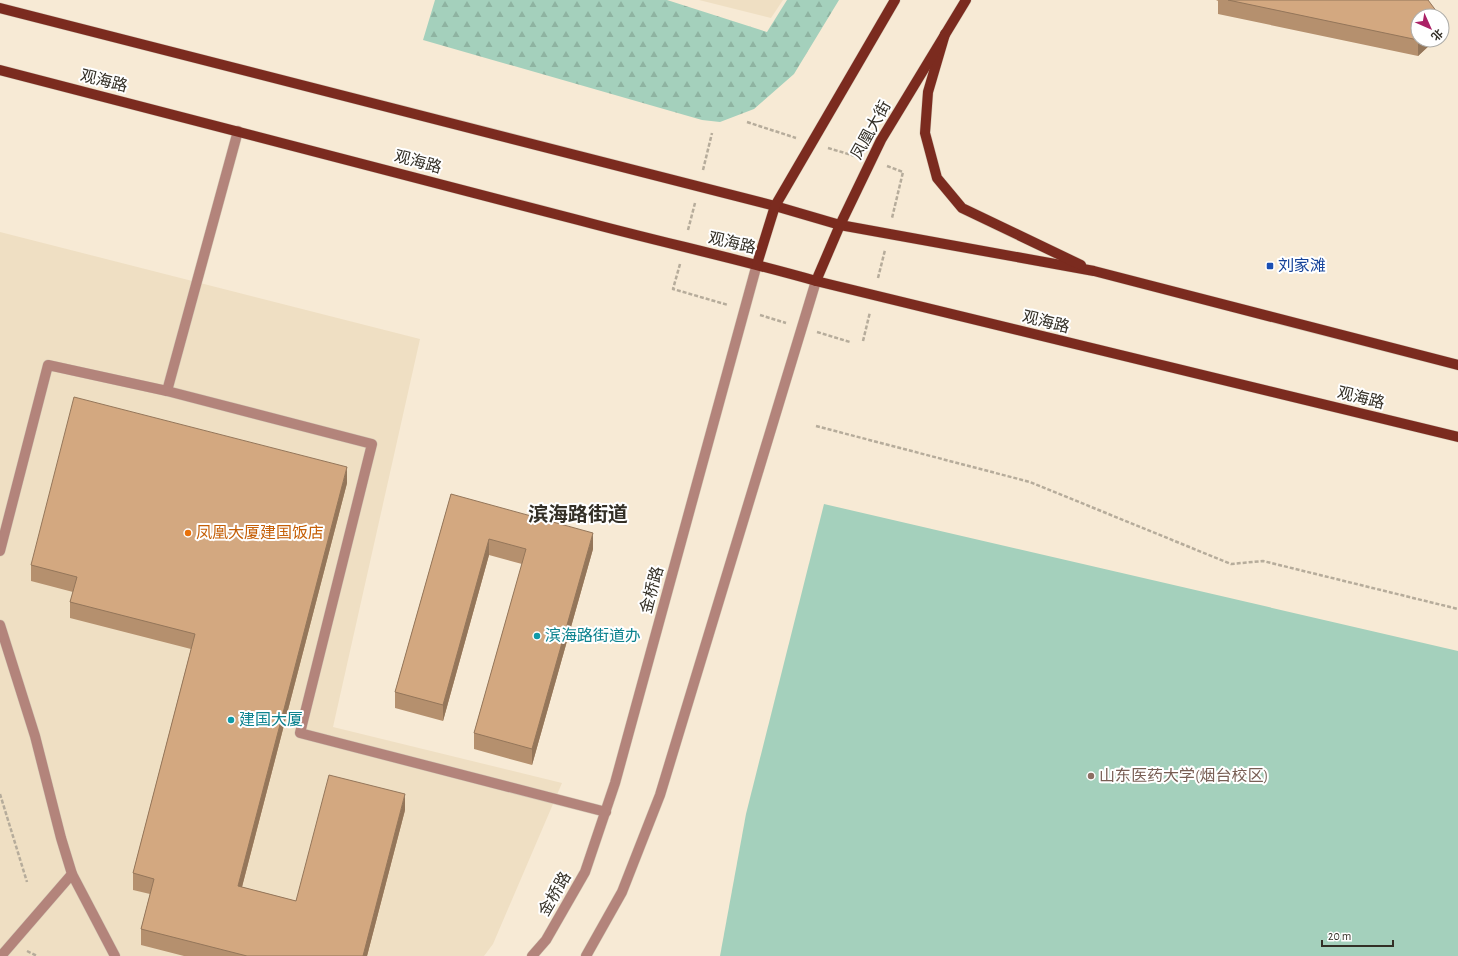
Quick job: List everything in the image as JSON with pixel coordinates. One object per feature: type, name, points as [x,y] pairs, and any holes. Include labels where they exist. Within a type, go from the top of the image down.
[{"type":"main road","points":[[757,264],[775,206],[895,0]]},
{"type":"main road","name":"凤凰大街","points":[[816,281],[840,225],[881,140],[966,0]]},
{"type":"main road","points":[[0,8],[775,206],[840,225],[1094,271],[1458,365]]},
{"type":"main road","points":[[945,34],[928,92],[925,133],[937,178],[962,208],[1094,271]]},
{"type":"main road","name":"观海路","points":[[0,70],[653,240],[757,264],[816,281],[1458,437]]},
{"type":"street","points":[[166,391],[238,131]]},
{"type":"street","name":"金桥路","points":[[532,956],[546,940],[585,872],[606,812],[757,264]]},
{"type":"street","points":[[586,956],[622,892],[660,795],[816,281]]},
{"type":"street","points":[[0,551],[48,365],[166,391],[372,444],[300,733],[606,812]]},
{"type":"street","points":[[0,625],[35,736],[61,838],[72,874],[115,956]]},
{"type":"street","points":[[1,956],[72,874]]},
{"type":"path","points":[[816,426],[1030,482],[1231,564],[1263,561],[1458,609]]},
{"type":"path","points":[[0,794],[27,882]]},
{"type":"path","points":[[0,812],[4,807]]},
{"type":"shaded area","points":[[699,0],[783,0],[771,18]]},
{"type":"shaded area","name":"凤凰大厦建国饭店","points":[[0,232],[420,339],[333,727],[562,783],[493,944],[484,956],[0,956]]},
{"type":"green space","points":[[435,0],[667,0],[767,32],[787,0],[839,0],[794,74],[754,109],[720,122],[702,120],[423,40]]},
{"type":"green space","name":"山东医药大学(烟台校区)","points":[[824,504],[1458,651],[1458,956],[720,956],[746,814]]},
{"type":"building","points":[[1228,0],[1428,0],[1434,8],[1410,8],[1410,38]]},
{"type":"building","name":"建国大厦","points":[[74,397],[347,467],[238,886],[296,901],[329,775],[405,794],[363,956],[247,956],[141,929],[154,879],[133,873],[195,634],[70,602],[77,577],[31,565]]},
{"type":"building","name":"滨海路街道办","points":[[451,494],[593,533],[532,749],[474,733],[526,549],[489,539],[443,705],[395,692]]},
{"type":"place","name":"刘家滩","points":[[1270,266]]},
{"type":"place","name":"凤凰大厦建国饭店","points":[[188,533]]},
{"type":"place","name":"滨海路街道办","points":[[537,636]]},
{"type":"place","name":"建国大厦","points":[[231,720]]},
{"type":"place","name":"山东医药大学(烟台校区)","points":[[1091,776]]},
{"type":"district","name":"滨海路街道","points":[[578,515]]}]
